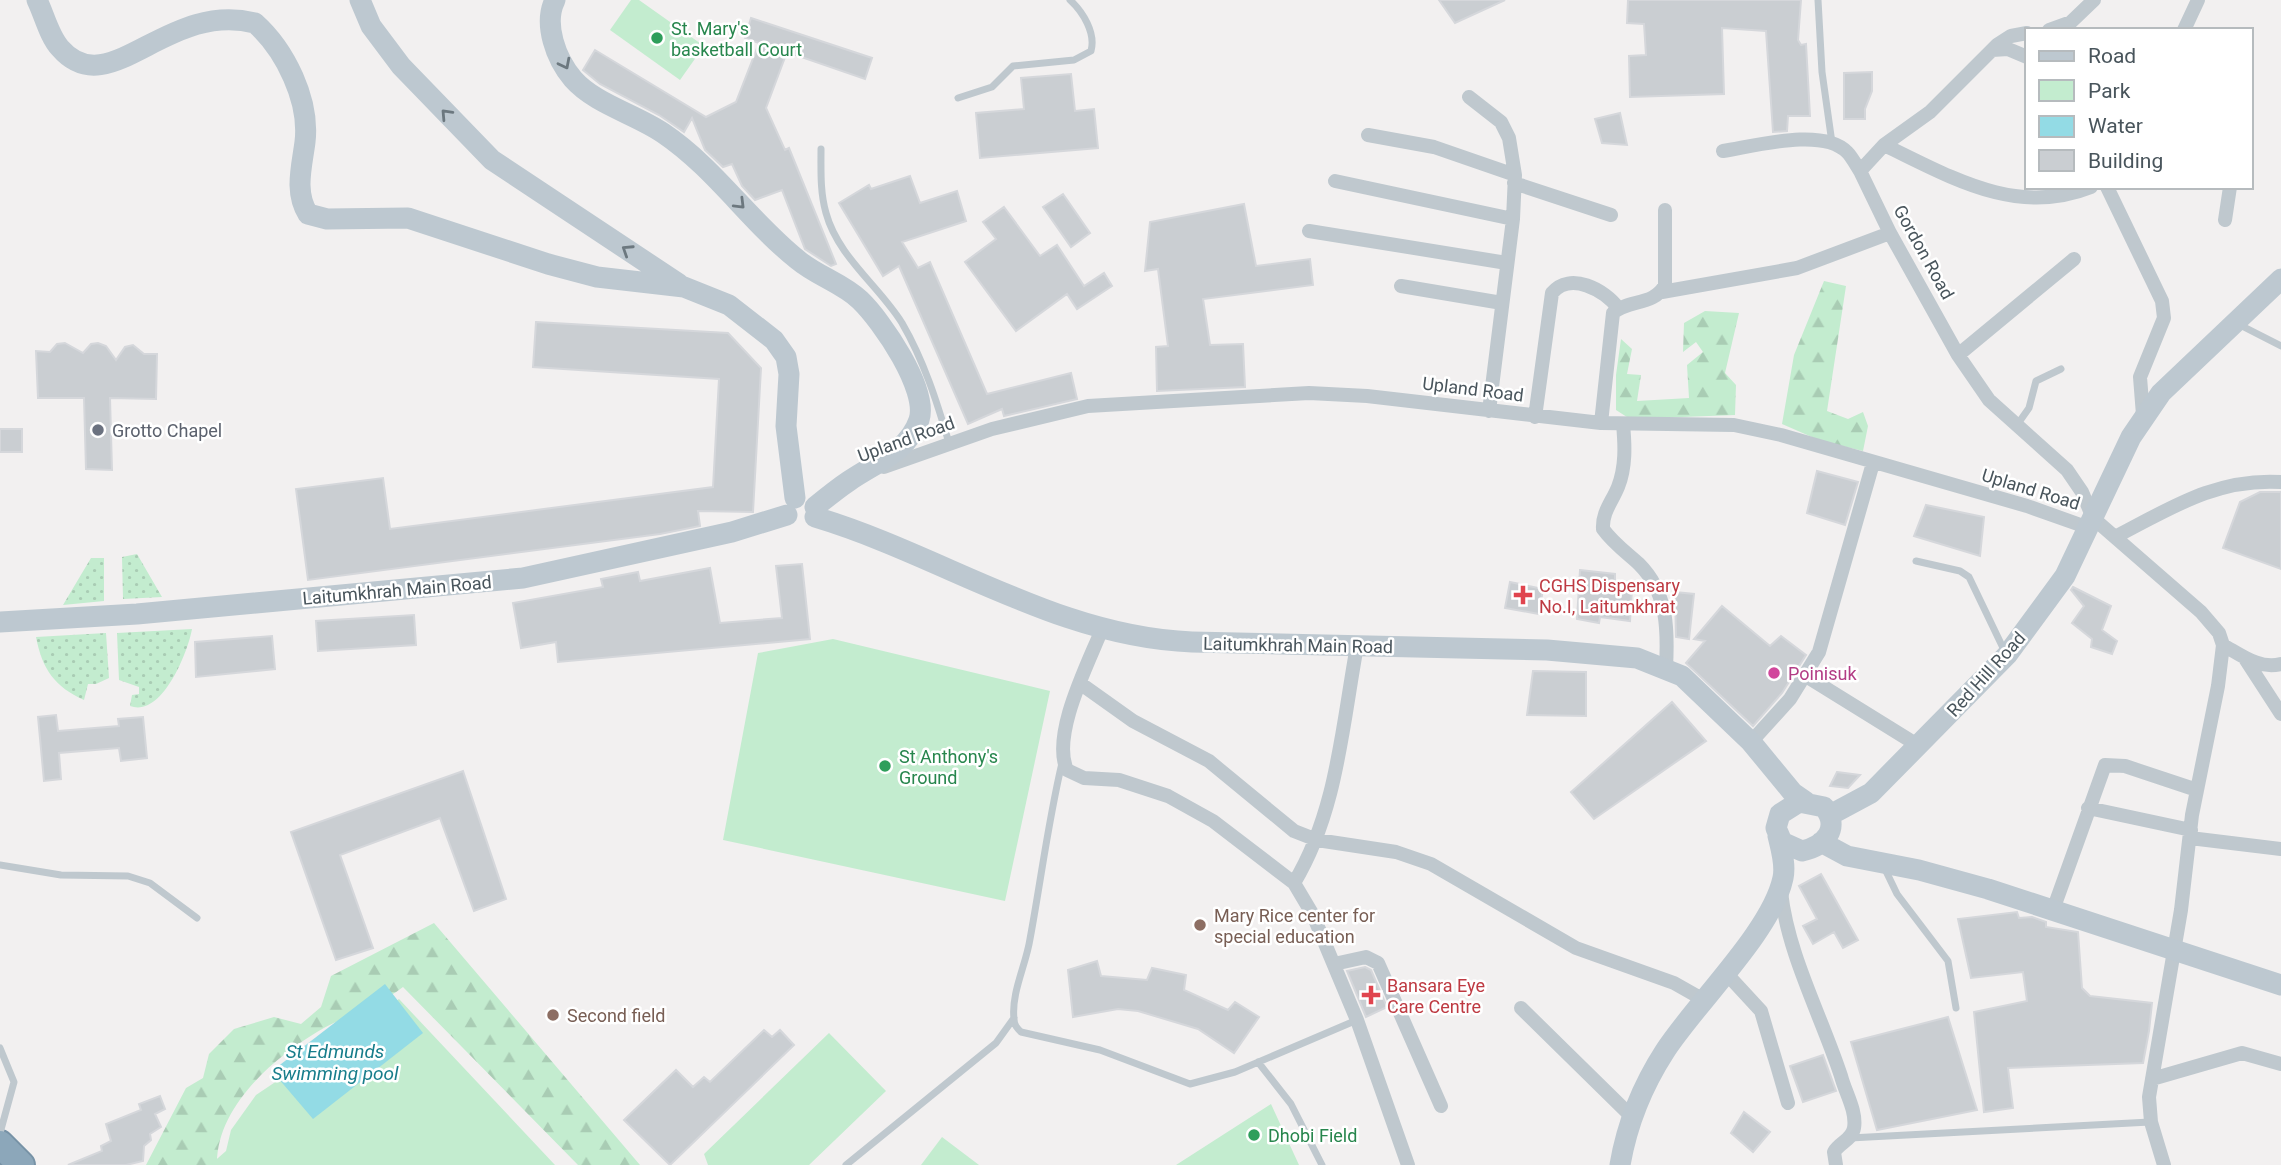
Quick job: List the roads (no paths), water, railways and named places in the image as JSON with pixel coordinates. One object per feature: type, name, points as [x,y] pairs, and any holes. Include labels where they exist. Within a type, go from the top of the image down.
[{"type":"highway","points":[[0,1144],[20,1165]]},
{"type":"street","points":[[37,0],[59,47],[75,61],[93,61],[111,52],[148,23]]},
{"type":"street","points":[[360,0],[371,26],[401,66],[492,160],[684,287],[729,305],[774,340],[786,357],[789,374],[786,426],[791,507]]},
{"type":"street","points":[[555,0],[550,18],[552,36],[571,77],[584,90],[663,133],[699,163],[799,261],[860,300],[908,369],[921,396],[918,422],[901,447],[850,480],[815,512]]},
{"type":"street","points":[[2054,28],[2071,22],[2094,0]]},
{"type":"street","points":[[2185,28],[2198,0]]},
{"type":"street","points":[[211,1],[222,2],[254,23],[271,40],[294,79],[305,121],[300,195],[308,214],[327,219],[380,216],[408,218],[597,277],[684,287]]},
{"type":"street","points":[[1860,171],[1884,145],[1930,112],[1992,50],[2011,36],[2025,33]]},
{"type":"street","points":[[1992,50],[2008,49],[2025,56]]},
{"type":"street","points":[[1469,97],[1501,122],[1509,138],[1515,179],[1513,219],[1489,411]]},
{"type":"street","points":[[1368,135],[1434,147],[1611,215]]},
{"type":"street","points":[[1723,151],[1791,140],[1832,143]]},
{"type":"street","name":"Gordon Road","points":[[1832,143],[1847,152],[1860,171],[1890,233],[1958,355],[1989,400],[2067,470],[2095,515]]},
{"type":"street","points":[[1884,145],[1965,182],[2014,198],[2043,200],[2084,189]]},
{"type":"street","points":[[1335,181],[1513,219]]},
{"type":"street","points":[[2108,189],[2162,300],[2164,318],[2140,377],[2143,415]]},
{"type":"street","points":[[2225,220],[2230,189]]},
{"type":"street","points":[[1662,292],[1667,276],[1665,210]]},
{"type":"street","points":[[1309,230],[1507,262]]},
{"type":"street","points":[[1601,423],[1610,321],[1618,308],[1654,298],[1662,292],[1797,268],[1890,233]]},
{"type":"street","points":[[1958,355],[2074,259]]},
{"type":"street","name":"Red Hill Road","points":[[1830,815],[1871,793],[2007,656],[2065,576],[2143,415],[2161,393],[2281,279]]},
{"type":"street","points":[[1535,417],[1552,293],[1558,286],[1565,284],[1599,289],[1618,308]]},
{"type":"street","points":[[1401,286],[1502,303]]},
{"type":"street","name":"Upland Road","points":[[850,480],[992,429],[1087,406],[1309,393],[1367,396],[1601,423],[1734,425],[1781,435],[2027,506],[2095,515]]},
{"type":"street","points":[[1623,424],[1623,467],[1619,484],[1605,510],[1604,529],[1641,566],[1659,595],[1664,607],[1668,635],[1666,668]]},
{"type":"street","points":[[1751,742],[1806,676],[1819,652],[1873,463]]},
{"type":"street","points":[[2115,537],[2218,486],[2241,482],[2281,482]]},
{"type":"street","name":"Laitumkhrah Main Road","points":[[0,622],[137,614],[523,578],[732,532],[791,507],[804,497],[815,512],[946,566],[1045,611],[1102,629],[1167,642],[1607,654],[1637,658],[1682,676],[1751,742],[1793,793],[1806,802]]},
{"type":"street","points":[[2095,515],[2115,537],[2201,612],[2219,633],[2223,645],[2197,790],[2175,950],[2149,1097],[2151,1122],[2164,1165]]},
{"type":"street","points":[[1102,629],[1065,735],[1062,760],[1067,771],[1084,778],[1119,780],[1168,796],[1213,821],[1294,883],[1313,915],[1357,1020],[1408,1165]]},
{"type":"street","points":[[2223,645],[2244,657],[2272,667],[2281,664]]},
{"type":"street","points":[[1294,883],[1317,839],[1328,807],[1357,646]]},
{"type":"street","points":[[2244,657],[2281,714]]},
{"type":"street","points":[[1806,676],[1919,746]]},
{"type":"street","points":[[1081,684],[1133,721],[1209,761],[1294,831],[1317,839],[1396,852],[1431,864],[1576,948],[1674,983],[1704,1000]]},
{"type":"street","points":[[1765,761],[1776,801],[1784,923],[1835,1053],[1852,1109],[1854,1128],[1850,1138],[1834,1152],[1836,1165]]},
{"type":"street","points":[[2053,910],[2100,771],[2105,765],[2113,763],[2197,790]]},
{"type":"street","points":[[1620,1165],[1632,1117],[1666,1049],[1760,927],[1782,882],[1816,846],[1833,827],[1830,815],[1824,807],[1806,802],[1785,808],[1778,828],[1782,842],[1795,850],[1816,846],[1847,856],[1977,886],[2281,985]]},
{"type":"street","points":[[2088,808],[2191,834],[2281,849]]},
{"type":"street","points":[[1334,964],[1366,957],[1378,963],[1441,1106]]},
{"type":"street","points":[[1725,972],[1761,1011],[1788,1103]]},
{"type":"street","points":[[1521,1008],[1632,1117]]},
{"type":"street","points":[[2152,1079],[2242,1053],[2281,1064]]},
{"type":"lane","points":[[958,98],[992,87],[1013,66],[1074,60],[1091,51],[1094,42],[1087,21],[1070,0]]},
{"type":"lane","points":[[1818,0],[1822,72],[1832,143]]},
{"type":"lane","points":[[821,149],[821,186],[827,215],[839,242],[907,333],[937,402],[949,443]]},
{"type":"lane","points":[[2234,322],[2281,346]]},
{"type":"lane","points":[[2017,426],[2029,408],[2036,381],[2062,369]]},
{"type":"lane","points":[[1916,561],[1960,571],[1969,577],[2007,656]]},
{"type":"lane","points":[[1062,760],[1014,1018],[1016,1027],[1021,1032],[1100,1050],[1190,1084],[1213,1080],[1357,1020]]},
{"type":"lane","points":[[1882,863],[1896,894],[1948,961],[1956,1008]]},
{"type":"lane","points":[[0,865],[61,875],[128,876],[150,883],[197,918]]},
{"type":"lane","points":[[846,1165],[996,1043],[1014,1018]]},
{"type":"lane","points":[[0,1048],[14,1082],[10,1105],[0,1133]]},
{"type":"lane","points":[[1258,1062],[1291,1104],[1322,1165]]},
{"type":"lane","points":[[1850,1138],[2151,1122]]},
{"type":"water","name":"St Edmunds Swimming pool","points":[[385,984],[423,1033],[313,1119],[272,1071]]},
{"type":"place","name":"St. Mary's basketball Court","points":[[657,38]]},
{"type":"place","name":"Grotto Chapel","points":[[98,430]]},
{"type":"place","name":"CGHS Dispensary No.I, Laitumkhrat","points":[[1523,595]]},
{"type":"place","name":"Poinisuk","points":[[1774,673]]},
{"type":"place","name":"St Anthony's Ground","points":[[885,766]]},
{"type":"place","name":"Mary Rice center for special education","points":[[1200,925]]},
{"type":"place","name":"Bansara Eye Care Centre","points":[[1371,995]]},
{"type":"place","name":"Second field","points":[[553,1015]]},
{"type":"place","name":"Dhobi Field","points":[[1254,1135]]}]
